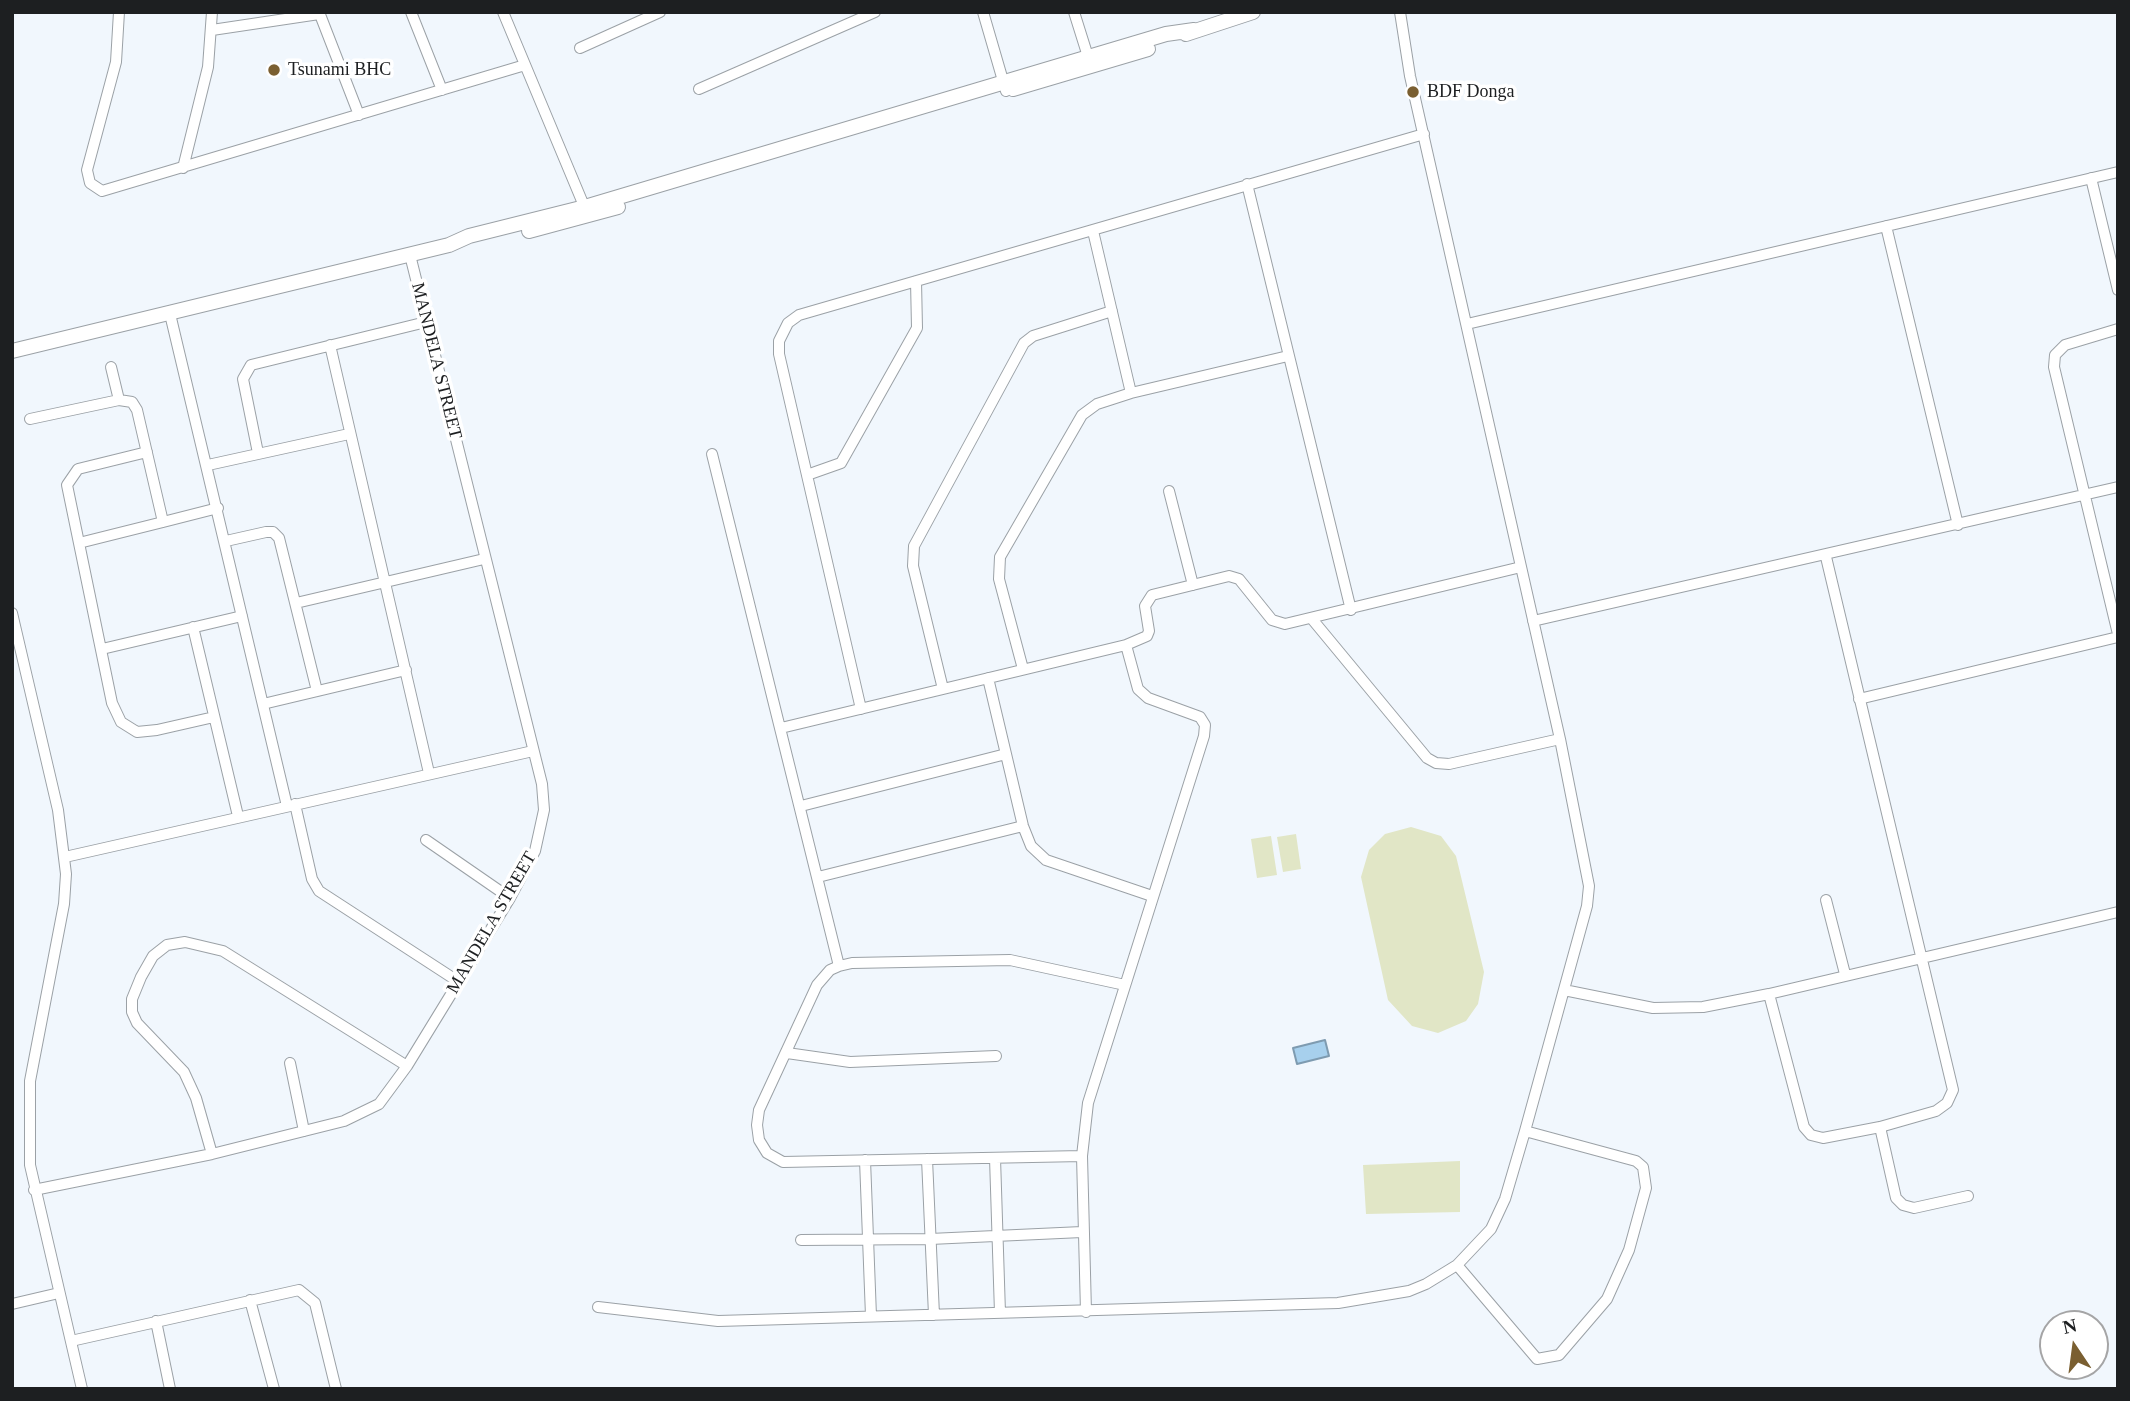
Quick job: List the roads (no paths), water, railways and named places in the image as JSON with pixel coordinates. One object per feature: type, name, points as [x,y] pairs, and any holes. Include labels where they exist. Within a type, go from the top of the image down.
[{"type":"main road","points":[[12,351],[449,245],[489,240],[1090,63],[1253,12]]},
{"type":"street","points":[[120,12],[117,62],[88,167],[88,179],[94,188],[107,191],[525,65]]},
{"type":"street","points":[[183,168],[206,78],[212,12]]},
{"type":"street","points":[[411,12],[442,90]]},
{"type":"street","points":[[503,12],[586,211]]},
{"type":"street","points":[[580,48],[660,12]]},
{"type":"street","points":[[699,89],[875,12]]},
{"type":"street","points":[[983,12],[1005,86]]},
{"type":"street","points":[[1074,12],[1090,63]]},
{"type":"street","points":[[598,1307],[718,1321],[1086,1312],[1365,1300],[1409,1291],[1457,1265],[1491,1229],[1505,1199],[1525,1131],[1587,906],[1589,886],[1560,739],[1410,76],[1400,12]]},
{"type":"street","points":[[212,30],[319,13],[359,115]]},
{"type":"street","points":[[861,709],[779,354],[783,332],[799,315],[1424,134]]},
{"type":"street","points":[[1467,324],[2118,172]]},
{"type":"street","points":[[2091,178],[2118,290]]},
{"type":"street","points":[[1247,184],[1351,610]]},
{"type":"street","points":[[1886,226],[1958,525]]},
{"type":"street","points":[[1093,231],[1131,393]]},
{"type":"street","name":"MANDELA STREET","points":[[34,1190],[212,1154],[352,1119],[368,1111],[387,1097],[407,1066],[510,898],[535,851],[542,827],[544,798],[410,255]]},
{"type":"street","points":[[807,475],[841,463],[917,328],[915,281]]},
{"type":"street","points":[[943,689],[913,566],[915,546],[1024,343],[1033,336],[1112,311]]},
{"type":"street","points":[[170,314],[263,704],[312,879],[319,891],[459,982]]},
{"type":"street","points":[[258,453],[243,379],[247,368],[255,363],[426,322]]},
{"type":"street","points":[[1859,699],[2118,635],[2054,367],[2055,355],[2072,342],[2118,329]]},
{"type":"street","points":[[330,345],[429,773]]},
{"type":"street","points":[[1023,669],[999,579],[1000,557],[1082,415],[1097,404],[1131,393],[1287,356]]},
{"type":"street","points":[[111,367],[119,400]]},
{"type":"street","points":[[30,419],[119,400],[135,404],[163,522]]},
{"type":"street","points":[[208,465],[349,433]]},
{"type":"street","points":[[147,452],[82,467],[71,475],[67,495],[114,711],[128,729],[146,732],[214,717]]},
{"type":"street","points":[[712,454],[839,966]]},
{"type":"street","points":[[1533,621],[1826,557],[2118,487]]},
{"type":"street","points":[[1169,491],[1192,585]]},
{"type":"street","points":[[79,543],[218,508]]},
{"type":"street","points":[[226,541],[267,531],[276,534],[281,541],[317,691]]},
{"type":"street","points":[[1769,994],[1804,1127],[1811,1135],[1823,1138],[1880,1127],[1936,1111],[1947,1103],[1953,1090],[1826,557]]},
{"type":"street","points":[[296,603],[484,559]]},
{"type":"street","points":[[782,729],[1126,645],[1142,639],[1149,631],[1146,600],[1192,585],[1235,577],[1278,624],[1351,610],[1521,567]]},
{"type":"street","points":[[12,613],[58,810],[65,857],[64,904],[30,1081],[29,1139],[34,1190],[82,1389]]},
{"type":"street","points":[[102,649],[242,616]]},
{"type":"street","points":[[1312,619],[1427,758],[1436,763],[1450,764],[1560,739]]},
{"type":"street","points":[[193,627],[239,816]]},
{"type":"street","points":[[1086,1312],[1082,1156],[1088,1102],[1204,736],[1205,725],[1189,712],[1148,698],[1138,689],[1126,645]]},
{"type":"street","points":[[263,704],[405,670]]},
{"type":"street","points":[[988,678],[1023,826],[1031,846],[1046,860],[1152,896]]},
{"type":"street","points":[[65,857],[533,751]]},
{"type":"street","points":[[800,806],[1006,754]]},
{"type":"street","points":[[818,877],[1023,826]]},
{"type":"street","points":[[426,840],[510,898]]},
{"type":"street","points":[[1826,900],[1846,974]]},
{"type":"street","points":[[1564,990],[1626,1005],[1677,1010],[1769,994],[2118,912]]},
{"type":"street","points":[[212,1154],[196,1098],[184,1072],[137,1023],[132,1012],[132,999],[141,977],[153,956],[167,946],[185,942],[223,951],[407,1066]]},
{"type":"street","points":[[1082,1156],[783,1162],[767,1153],[758,1140],[759,1111],[817,985],[830,970],[839,966],[852,963],[1010,960],[1125,985]]},
{"type":"street","points":[[787,1053],[850,1062],[996,1056]]},
{"type":"street","points":[[290,1063],[304,1131]]},
{"type":"street","points":[[1880,1127],[1896,1198],[1903,1205],[1914,1209],[1968,1196]]},
{"type":"street","points":[[1457,1265],[1537,1359],[1559,1355],[1607,1299],[1629,1250],[1646,1188],[1646,1173],[1636,1161],[1525,1131]]},
{"type":"street","points":[[995,1158],[1000,1313]]},
{"type":"street","points":[[927,1159],[934,1315]]},
{"type":"street","points":[[865,1160],[871,1316]]},
{"type":"street","points":[[801,1240],[996,1237],[1082,1231]]},
{"type":"street","points":[[71,1341],[296,1290],[312,1298],[336,1389]]},
{"type":"street","points":[[12,1304],[59,1293]]},
{"type":"street","points":[[250,1300],[274,1389]]},
{"type":"street","points":[[156,1321],[170,1389]]},
{"type":"water","points":[[1325,1040],[1329,1056],[1297,1064],[1293,1048]]},
{"type":"place","name":"Tsunami BHC","points":[[274,70]]},
{"type":"place","name":"BDF Donga","points":[[1413,92]]}]
